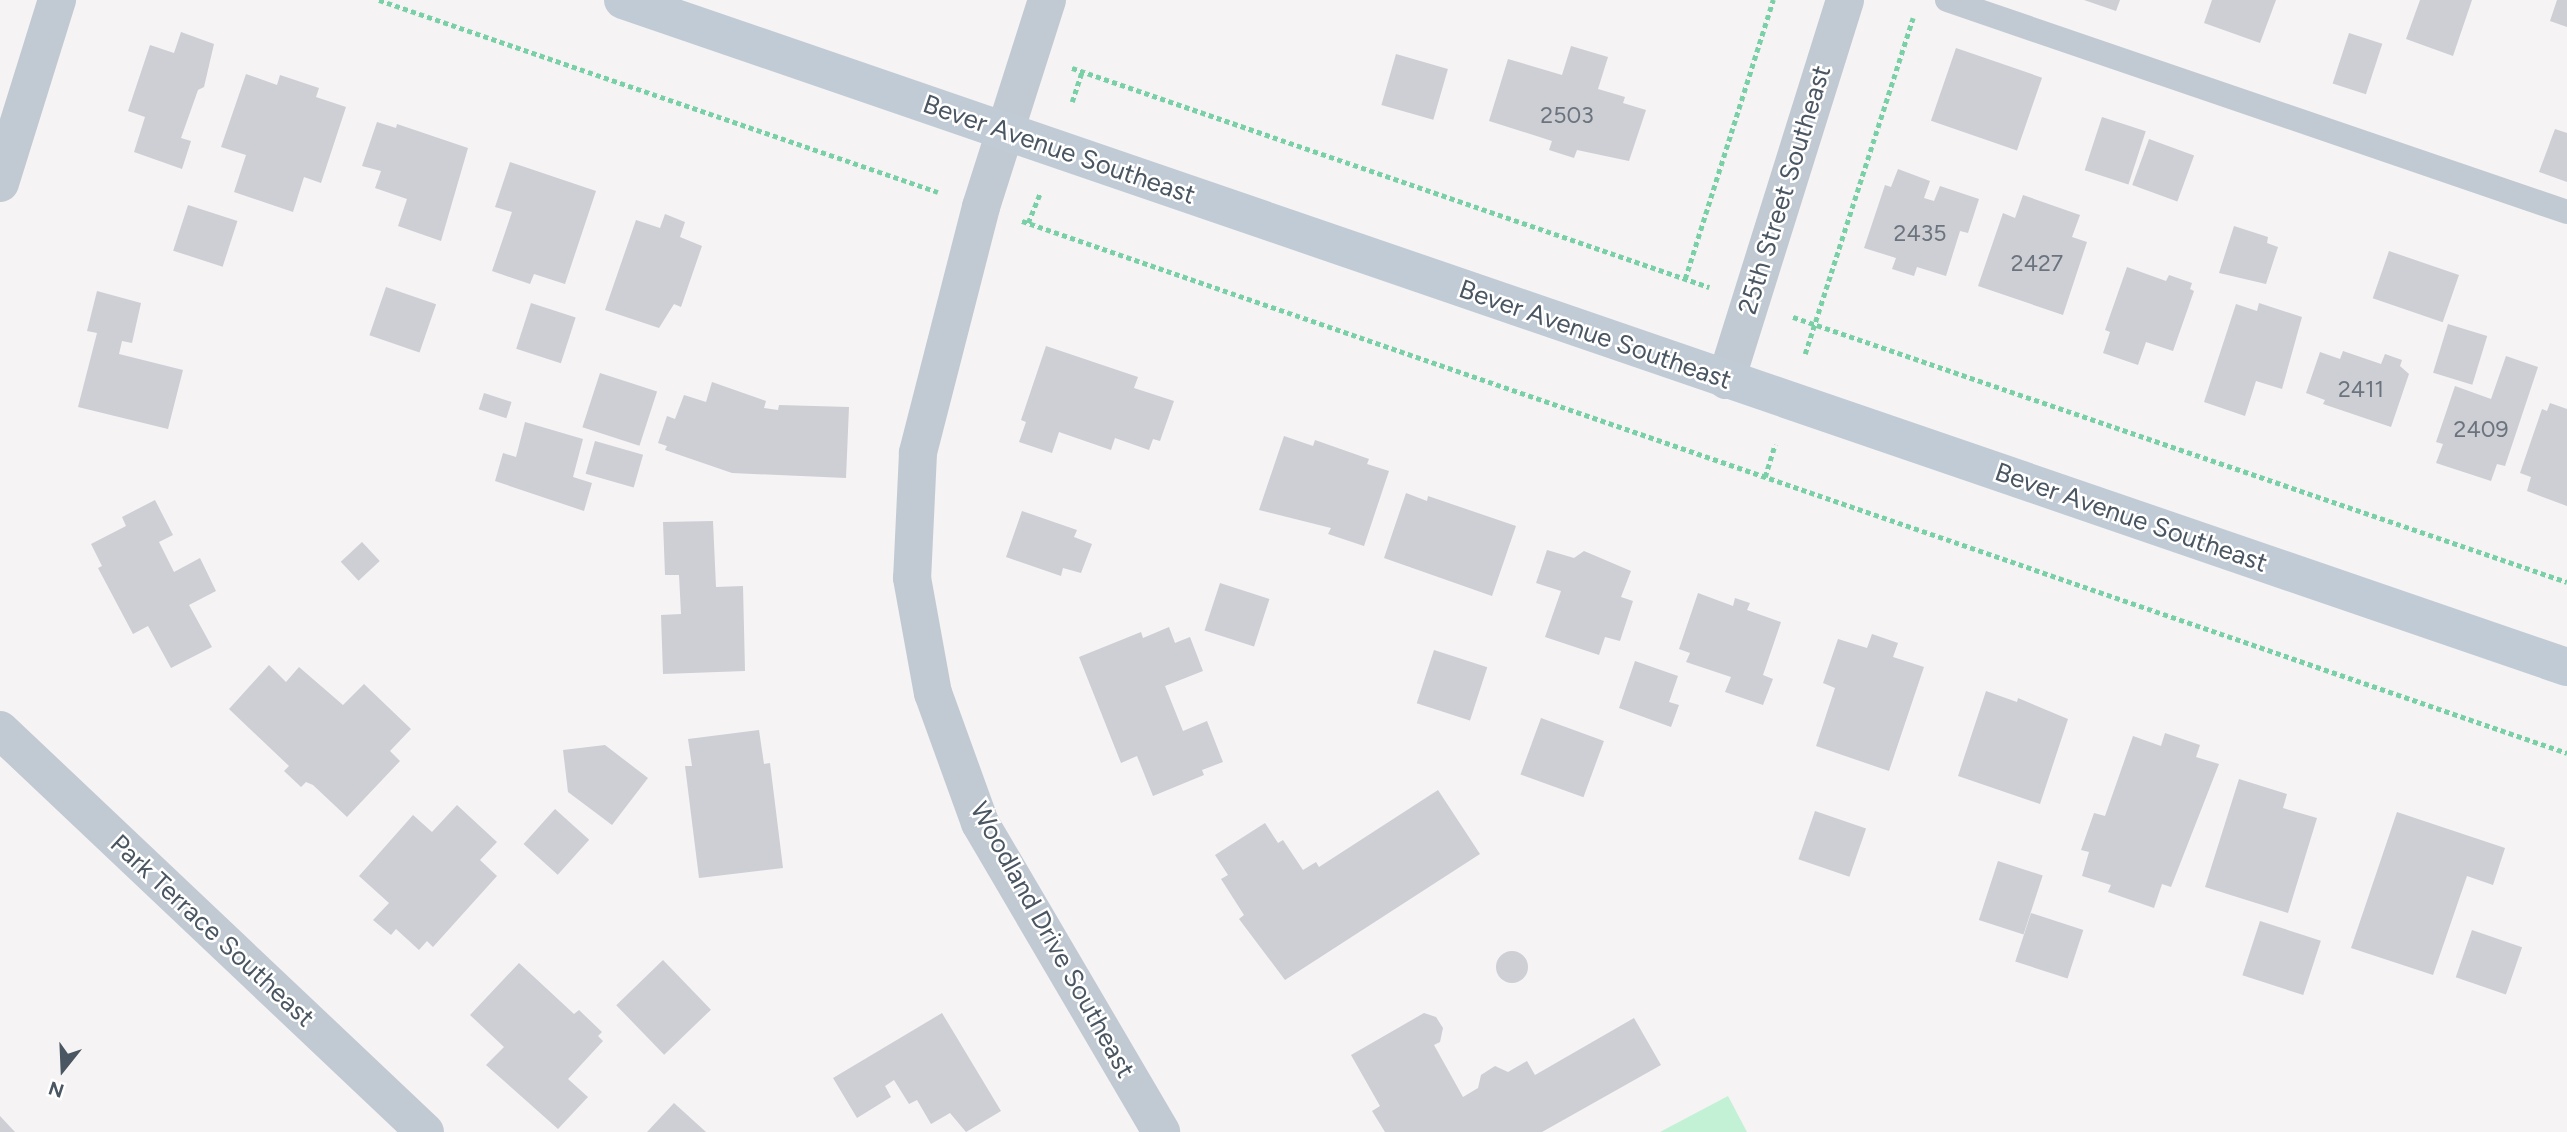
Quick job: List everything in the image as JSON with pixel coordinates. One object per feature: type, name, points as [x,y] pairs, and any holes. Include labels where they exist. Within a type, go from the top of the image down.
[{"type":"street","points":[[0,183],[57,0]]},
{"type":"street","name":"Bever Avenue Southeast","points":[[623,0],[2567,667]]},
{"type":"street","name":"Woodland Drive Southeast","points":[[1047,0],[981,207],[918,453],[912,578],[933,693],[980,823],[1161,1132]]},
{"type":"street","name":"25th Street Southeast","points":[[1726,380],[1844,0]]},
{"type":"street","name":"Park Terrace Southeast","points":[[0,730],[425,1132]]},
{"type":"lane","points":[[1947,0],[2567,212]]},
{"type":"path","points":[[379,0],[948,196]]},
{"type":"path","points":[[1685,279],[1773,0]]},
{"type":"path","points":[[1805,354],[1914,13]]},
{"type":"path","points":[[1063,65],[1716,290]]},
{"type":"path","points":[[1072,102],[1082,72]]},
{"type":"path","points":[[1028,223],[1040,194]]},
{"type":"path","points":[[1017,219],[2567,753]]},
{"type":"path","points":[[1785,314],[2567,582]]},
{"type":"path","points":[[1765,477],[1775,444]]},
{"type":"green space","points":[[1728,1096],[1747,1132],[1660,1132]]},
{"type":"building","points":[[2084,0],[2120,0],[2116,11]]},
{"type":"building","points":[[2212,0],[2276,0],[2260,43],[2204,23]]},
{"type":"building","points":[[2420,0],[2472,0],[2453,56],[2406,39]]},
{"type":"building","points":[[2557,0],[2567,0],[2567,27],[2550,21]]},
{"type":"building","points":[[181,32],[214,44],[204,87],[198,90],[181,138],[191,141],[182,169],[134,152],[145,117],[128,111],[150,45],[174,53]]},
{"type":"building","points":[[2349,33],[2382,44],[2366,94],[2333,83]]},
{"type":"building","points":[[1571,46],[1608,57],[1598,89],[1625,97],[1623,103],[1646,110],[1629,161],[1577,150],[1574,158],[1549,150],[1552,141],[1489,121],[1508,59],[1562,75]]},
{"type":"building","points":[[1956,48],[2042,78],[2017,150],[1931,121]]},
{"type":"building","points":[[1396,54],[1448,69],[1433,120],[1381,105]]},
{"type":"building","points":[[246,74],[277,85],[280,75],[319,88],[316,97],[346,107],[321,183],[304,177],[293,212],[234,192],[246,155],[221,147]]},
{"type":"building","points":[[2102,117],[2146,131],[2128,184],[2085,170]]},
{"type":"building","points":[[377,122],[396,128],[397,124],[468,148],[441,241],[398,226],[407,199],[375,188],[381,171],[362,166]]},
{"type":"building","points":[[2555,129],[2567,133],[2567,182],[2539,172]]},
{"type":"building","points":[[2149,139],[2194,155],[2177,201],[2132,185]]},
{"type":"building","points":[[510,162],[596,191],[565,284],[534,274],[530,284],[492,271],[512,212],[495,207]]},
{"type":"building","points":[[1898,169],[1930,181],[1924,198],[1934,201],[1940,186],[1979,199],[1968,233],[1960,231],[1946,276],[1917,267],[1914,276],[1892,269],[1896,258],[1864,248],[1885,185],[1891,187]]},
{"type":"building","points":[[2023,195],[2080,215],[2072,237],[2087,242],[2063,315],[1978,286],[2003,213],[2015,218]]},
{"type":"building","points":[[188,205],[237,221],[223,267],[173,251]]},
{"type":"building","points":[[665,214],[685,222],[680,237],[702,246],[681,307],[674,304],[659,328],[605,310],[636,220],[660,228]]},
{"type":"building","points":[[2234,226],[2268,237],[2267,243],[2278,247],[2266,284],[2219,273]]},
{"type":"building","points":[[2389,251],[2459,275],[2443,322],[2373,298]]},
{"type":"building","points":[[2127,267],[2166,281],[2169,275],[2192,283],[2190,289],[2194,291],[2173,351],[2146,342],[2138,365],[2103,353],[2110,332],[2105,330]]},
{"type":"building","points":[[386,287],[436,304],[420,352],[369,335]]},
{"type":"building","points":[[97,291],[141,303],[132,343],[122,341],[119,354],[183,370],[168,429],[78,407],[97,333],[87,331]]},
{"type":"building","points":[[531,303],[576,318],[561,363],[516,349]]},
{"type":"building","points":[[2259,303],[2302,317],[2282,389],[2256,381],[2245,416],[2204,402],[2236,304],[2257,311]]},
{"type":"building","points":[[2448,324],[2487,336],[2472,385],[2433,373]]},
{"type":"building","points":[[1046,346],[1138,377],[1134,388],[1174,401],[1160,441],[1153,439],[1149,450],[1115,438],[1111,450],[1059,432],[1052,453],[1019,442],[1026,422],[1021,420]]},
{"type":"building","points":[[2343,351],[2381,364],[2385,354],[2402,360],[2400,366],[2409,374],[2391,427],[2323,404],[2325,400],[2306,393],[2320,352],[2340,359]]},
{"type":"building","points":[[2506,356],[2538,367],[2505,466],[2497,464],[2491,481],[2436,463],[2443,444],[2436,442],[2455,386],[2491,399]]},
{"type":"building","points":[[600,373],[657,392],[639,446],[582,427]]},
{"type":"building","points":[[712,382],[766,401],[764,408],[778,410],[779,405],[849,407],[846,478],[732,473],[665,450],[667,446],[658,443],[667,416],[675,419],[684,395],[706,402]]},
{"type":"building","points":[[484,393],[512,402],[506,418],[479,409]]},
{"type":"building","points":[[2550,403],[2567,409],[2567,506],[2527,491],[2531,477],[2520,473],[2542,409],[2547,411]]},
{"type":"building","points":[[525,422],[583,439],[573,477],[592,483],[584,511],[495,481],[503,453],[516,457]]},
{"type":"building","points":[[1284,436],[1313,446],[1315,440],[1369,459],[1367,464],[1389,471],[1364,546],[1328,534],[1331,528],[1259,510]]},
{"type":"building","points":[[595,441],[643,455],[634,487],[586,474]]},
{"type":"building","points":[[1406,493],[1427,501],[1428,496],[1516,526],[1492,596],[1384,558]]},
{"type":"building","points":[[155,500],[173,535],[159,542],[174,572],[200,558],[216,591],[189,605],[212,647],[171,668],[148,626],[133,634],[98,568],[102,566],[91,544],[126,526],[122,517]]},
{"type":"building","points":[[1022,511],[1077,530],[1074,537],[1092,544],[1081,573],[1063,568],[1061,576],[1006,557]]},
{"type":"building","points":[[713,521],[716,587],[743,586],[745,671],[663,674],[661,615],[681,614],[679,575],[665,575],[663,522]]},
{"type":"building","points":[[362,542],[380,561],[359,581],[341,562]]},
{"type":"building","points":[[1547,550],[1574,558],[1584,551],[1631,571],[1621,597],[1633,601],[1620,641],[1605,637],[1599,655],[1545,637],[1561,591],[1536,583]]},
{"type":"building","points":[[1220,583],[1269,599],[1254,647],[1205,631]]},
{"type":"building","points":[[1698,593],[1733,606],[1735,598],[1750,603],[1747,610],[1781,622],[1763,675],[1773,679],[1763,705],[1725,692],[1731,677],[1686,662],[1690,653],[1679,649]]},
{"type":"building","points":[[1169,627],[1175,643],[1190,637],[1203,671],[1165,686],[1183,731],[1207,721],[1223,762],[1202,770],[1204,775],[1153,796],[1137,756],[1121,763],[1079,657],[1141,632],[1143,638]]},
{"type":"building","points":[[1872,634],[1898,643],[1893,657],[1924,667],[1889,771],[1816,746],[1835,688],[1823,683],[1838,639],[1867,648]]},
{"type":"building","points":[[1434,650],[1487,667],[1470,721],[1417,703]]},
{"type":"building","points":[[1635,661],[1678,676],[1669,702],[1679,705],[1671,727],[1619,708]]},
{"type":"building","points":[[269,665],[286,682],[299,667],[343,705],[364,684],[411,729],[390,751],[400,761],[347,817],[313,785],[306,782],[301,787],[284,771],[289,766],[229,709]]},
{"type":"building","points":[[1986,691],[2017,702],[2018,698],[2068,719],[2040,804],[1958,776]]},
{"type":"building","points":[[1541,718],[1604,741],[1583,797],[1520,774]]},
{"type":"building","points":[[759,730],[764,764],[770,763],[783,868],[699,878],[685,766],[692,766],[688,739]]},
{"type":"building","points":[[2165,733],[2200,745],[2196,757],[2219,764],[2171,887],[2162,884],[2154,908],[2108,892],[2111,885],[2082,876],[2089,852],[2081,850],[2094,813],[2105,816],[2133,736],[2161,746]]},
{"type":"building","points":[[605,745],[648,778],[612,825],[568,792],[563,750]]},
{"type":"building","points":[[2239,779],[2287,794],[2283,808],[2317,818],[2288,913],[2205,887]]},
{"type":"building","points":[[1438,790],[1480,854],[1285,980],[1239,919],[1244,915],[1221,879],[1228,875],[1215,855],[1265,823],[1278,843],[1283,840],[1303,870],[1316,862],[1319,867]]},
{"type":"building","points":[[457,805],[497,842],[480,860],[497,876],[433,947],[427,941],[419,950],[396,929],[391,935],[373,920],[389,903],[359,876],[413,815],[432,832]]},
{"type":"building","points":[[555,809],[589,840],[558,875],[524,844]]},
{"type":"building","points":[[1815,811],[1866,829],[1849,877],[1798,859]]},
{"type":"building","points":[[2397,812],[2505,848],[2493,885],[2467,876],[2433,975],[2351,948]]},
{"type":"building","points":[[1998,861],[2043,876],[2024,934],[1979,920]]},
{"type":"building","points":[[2031,913],[2083,930],[2068,978],[2015,962]]},
{"type":"building","points":[[2260,921],[2321,941],[2303,995],[2242,975]]},
{"type":"building","points":[[2472,930],[2522,947],[2506,995],[2456,977]]},
{"type":"building","points":[[1512,951],[1523,956],[1528,967],[1523,978],[1512,983],[1501,978],[1496,967],[1501,956]]},
{"type":"building","points":[[663,960],[711,1010],[664,1055],[616,1005]]},
{"type":"building","points":[[519,963],[574,1014],[579,1010],[602,1032],[598,1036],[603,1041],[568,1079],[588,1097],[558,1129],[486,1065],[504,1047],[470,1015]]},
{"type":"building","points":[[942,1013],[1001,1111],[966,1132],[950,1113],[931,1124],[917,1100],[909,1104],[894,1080],[885,1086],[891,1097],[857,1118],[833,1078]]},
{"type":"building","points":[[1424,1013],[1436,1017],[1443,1028],[1440,1042],[1434,1045],[1463,1097],[1478,1088],[1481,1075],[1495,1066],[1508,1072],[1527,1061],[1535,1075],[1634,1018],[1661,1065],[1542,1132],[1385,1132],[1372,1111],[1380,1106],[1351,1055]]},
{"type":"building","points":[[674,1103],[706,1132],[647,1132]]},
{"type":"building","points":[[0,1116],[15,1132],[0,1132]]}]
